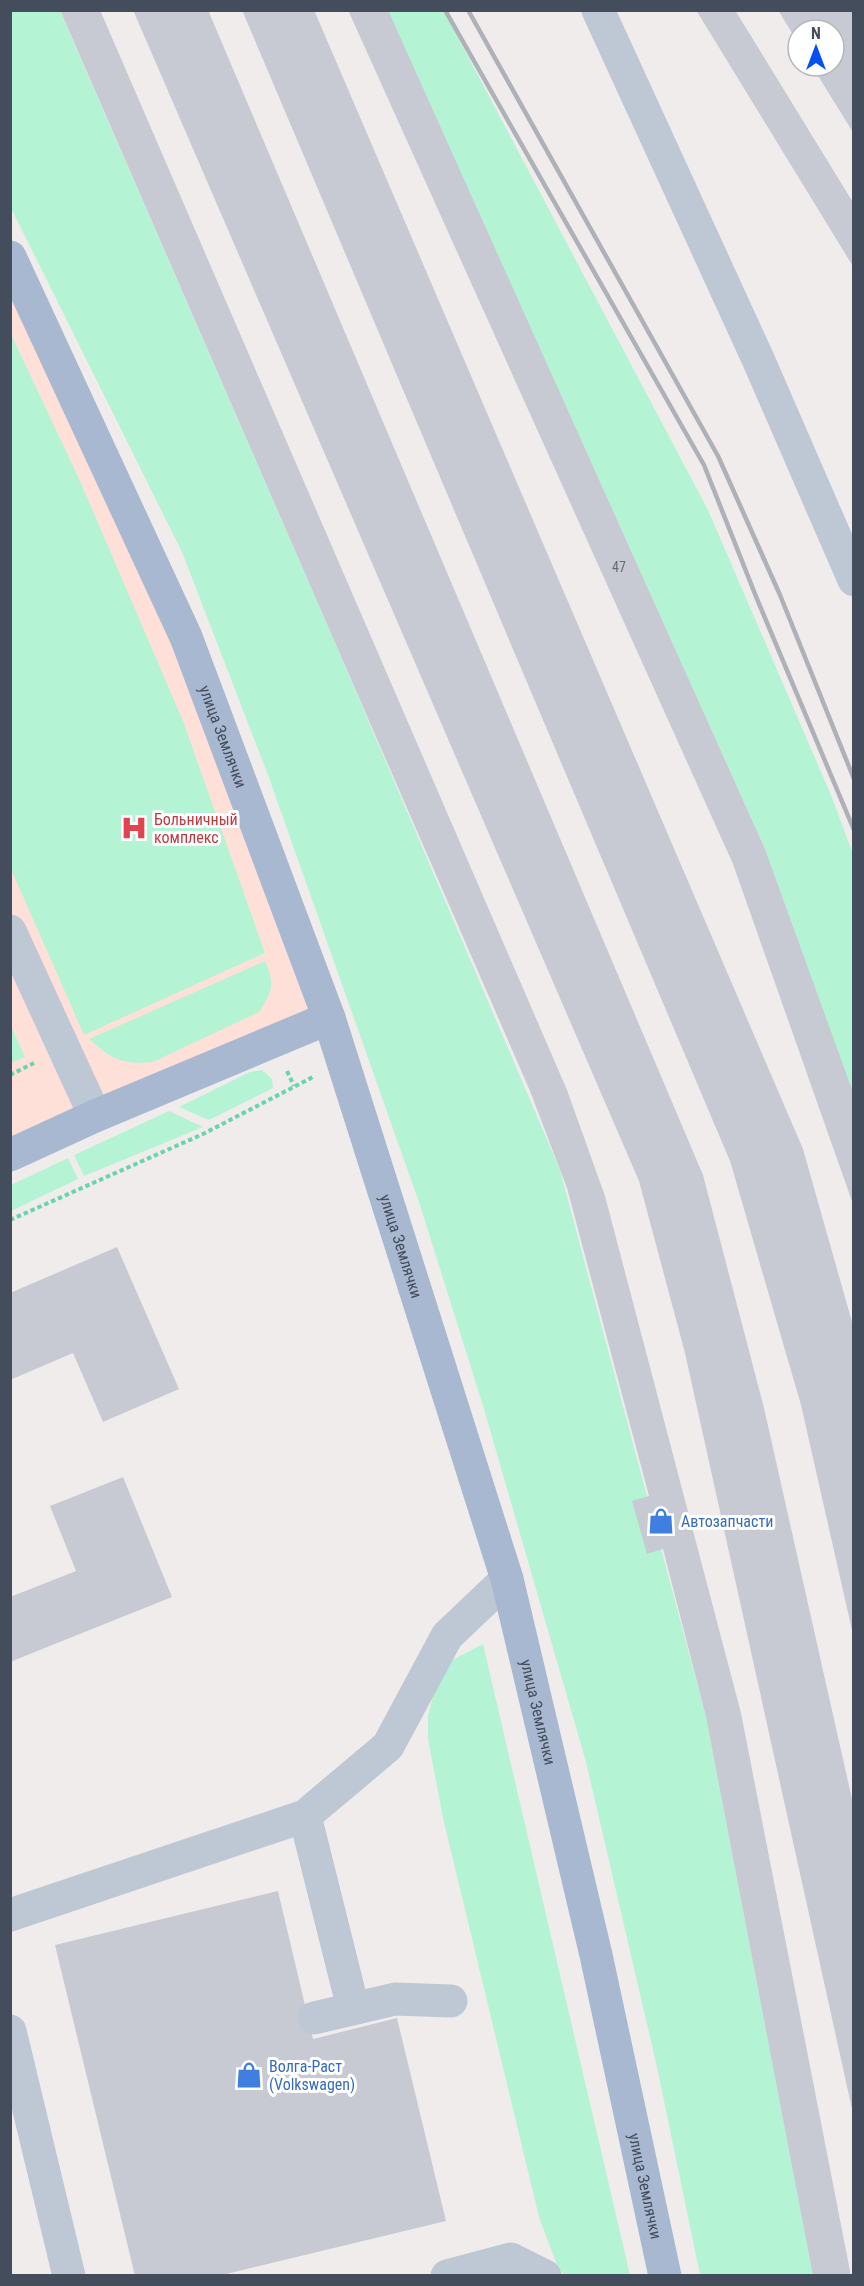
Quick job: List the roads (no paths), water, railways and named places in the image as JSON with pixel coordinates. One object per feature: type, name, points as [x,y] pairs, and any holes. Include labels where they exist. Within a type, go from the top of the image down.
[{"type":"main road","name":"улица Землячки","points":[[10,257],[186,637],[329,1018],[343,1061],[507,1579],[596,1955],[665,2276]]},
{"type":"main road","points":[[10,1155],[95,1116],[329,1018]]},
{"type":"lane","points":[[598,10],[758,359],[854,580]]},
{"type":"lane","points":[[10,931],[95,1116]]},
{"type":"lane","points":[[10,1915],[305,1816],[388,1746],[447,1636],[507,1579]]},
{"type":"lane","points":[[305,1816],[353,2008]]},
{"type":"lane","points":[[314,2018],[395,1999],[451,2001]]},
{"type":"lane","points":[[10,2031],[69,2276]]},
{"type":"lane","points":[[447,2276],[511,2259],[545,2276]]},
{"type":"railway","points":[[445,10],[704,465],[757,599],[854,830]]},
{"type":"railway","points":[[468,10],[718,456],[780,595],[854,779]]},
{"type":"place","name":"Больничный комплекс","points":[[134,828]]},
{"type":"place","name":"Автозапчасти","points":[[661,1521]]},
{"type":"place","name":"Волга-Раст (Volkswagen)","points":[[249,2075]]}]
